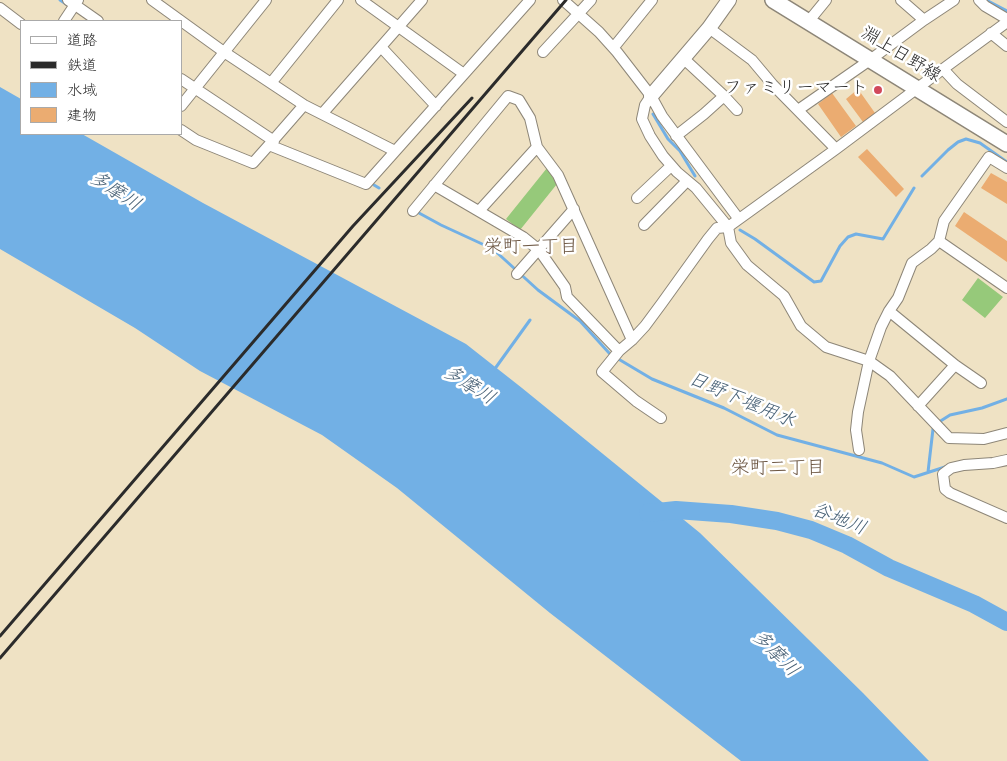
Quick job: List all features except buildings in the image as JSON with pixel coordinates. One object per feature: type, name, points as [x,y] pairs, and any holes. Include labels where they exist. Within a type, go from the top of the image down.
[{"type":"main road","name":"淵上日野線","points":[[774,0],[1007,144]]},
{"type":"street","points":[[152,0],[180,20]]},
{"type":"street","points":[[271,84],[338,0]]},
{"type":"street","points":[[361,0],[464,74]]},
{"type":"street","points":[[322,114],[422,0]]},
{"type":"street","points":[[182,80],[272,143],[366,184],[530,0]]},
{"type":"street","points":[[563,0],[614,47],[651,96],[676,136],[738,218]]},
{"type":"street","points":[[543,52],[591,0]]},
{"type":"street","points":[[614,47],[652,0]]},
{"type":"street","points":[[729,0],[709,28],[651,96],[642,119],[650,136],[671,166],[696,188],[728,227],[731,243],[747,265],[784,296],[801,326],[826,347],[870,361],[890,376],[949,438],[984,440],[1007,433]]},
{"type":"street","points":[[808,22],[826,0]]},
{"type":"street","points":[[901,0],[924,20]]},
{"type":"street","points":[[798,110],[954,0]]},
{"type":"street","points":[[661,418],[602,372],[615,355],[645,326],[718,228],[728,227],[1007,21],[978,0]]},
{"type":"street","points":[[65,20],[74,2],[97,20]]},
{"type":"street","points":[[182,105],[261,2]]},
{"type":"street","points":[[0,8],[20,23]]},
{"type":"street","points":[[182,22],[304,106],[395,151]]},
{"type":"street","points":[[709,28],[752,60],[773,86],[836,149]]},
{"type":"street","points":[[991,33],[1007,46]]},
{"type":"street","points":[[381,47],[436,106]]},
{"type":"street","points":[[683,58],[737,110]]},
{"type":"street","points":[[942,68],[957,84],[1007,122]]},
{"type":"street","points":[[413,211],[508,96],[519,100],[530,118],[537,147],[558,175],[632,340]]},
{"type":"street","points":[[676,136],[724,96]]},
{"type":"street","points":[[182,131],[196,140],[253,163],[304,106]]},
{"type":"street","points":[[479,211],[537,147]]},
{"type":"street","points":[[858,450],[856,430],[858,412],[870,361],[881,327],[898,298],[912,263],[939,241],[944,221],[989,157],[1007,168]]},
{"type":"street","points":[[637,198],[671,166]]},
{"type":"street","points":[[644,225],[687,181]]},
{"type":"street","points":[[434,185],[523,236],[539,250],[565,287],[567,297],[615,355]]},
{"type":"street","points":[[519,272],[574,209]]},
{"type":"street","points":[[939,241],[1007,288]]},
{"type":"street","points":[[889,311],[955,366],[981,384]]},
{"type":"street","points":[[918,406],[955,366]]},
{"type":"street","points":[[1007,460],[950,468],[943,474],[945,488],[950,493],[1007,518]]},
{"type":"green space","points":[[547,168],[557,184],[520,230],[506,219]]},
{"type":"green space","points":[[978,278],[1003,297],[985,318],[962,300]]},
{"type":"water","name":"多摩川","points":[[0,87],[20,98],[20,135],[84,135],[203,203],[466,344],[700,533],[863,693],[929,761],[741,761],[550,613],[397,488],[322,435],[200,371],[135,328],[0,249]]},
{"type":"waterway","points":[[60,0],[66,4]]},
{"type":"waterway","points":[[986,0],[1007,11]]},
{"type":"waterway","points":[[653,114],[668,139],[680,151],[695,176]]},
{"type":"waterway","points":[[922,176],[948,150],[958,142],[966,139],[980,143],[1007,162]]},
{"type":"waterway","points":[[374,185],[379,188]]},
{"type":"waterway","points":[[740,230],[814,282],[821,281],[840,246],[848,237],[856,234],[883,239],[914,188]]},
{"type":"waterway","name":"日野下堰用水","points":[[419,213],[493,249],[538,290],[580,321],[610,354],[652,379],[724,408],[777,435],[882,463],[914,477],[948,466]]},
{"type":"waterway","name":"日野下堰用水","points":[[494,370],[530,320]]},
{"type":"waterway","points":[[928,472],[933,429],[939,422],[950,415],[982,408],[1007,399]]},
{"type":"waterway","name":"谷地川","points":[[648,513],[676,510],[731,514],[777,521],[811,530],[847,545],[889,568],[974,604],[1007,622]]},
{"type":"railway","points":[[0,658],[566,0]]},
{"type":"railway","points":[[0,636],[353,226],[472,98]]},
{"type":"place","name":"ファミリーマート","points":[[878,90]]},
{"type":"district","name":"栄町一丁目","points":[[531,249]]},
{"type":"district","name":"栄町二丁目","points":[[778,470]]}]
